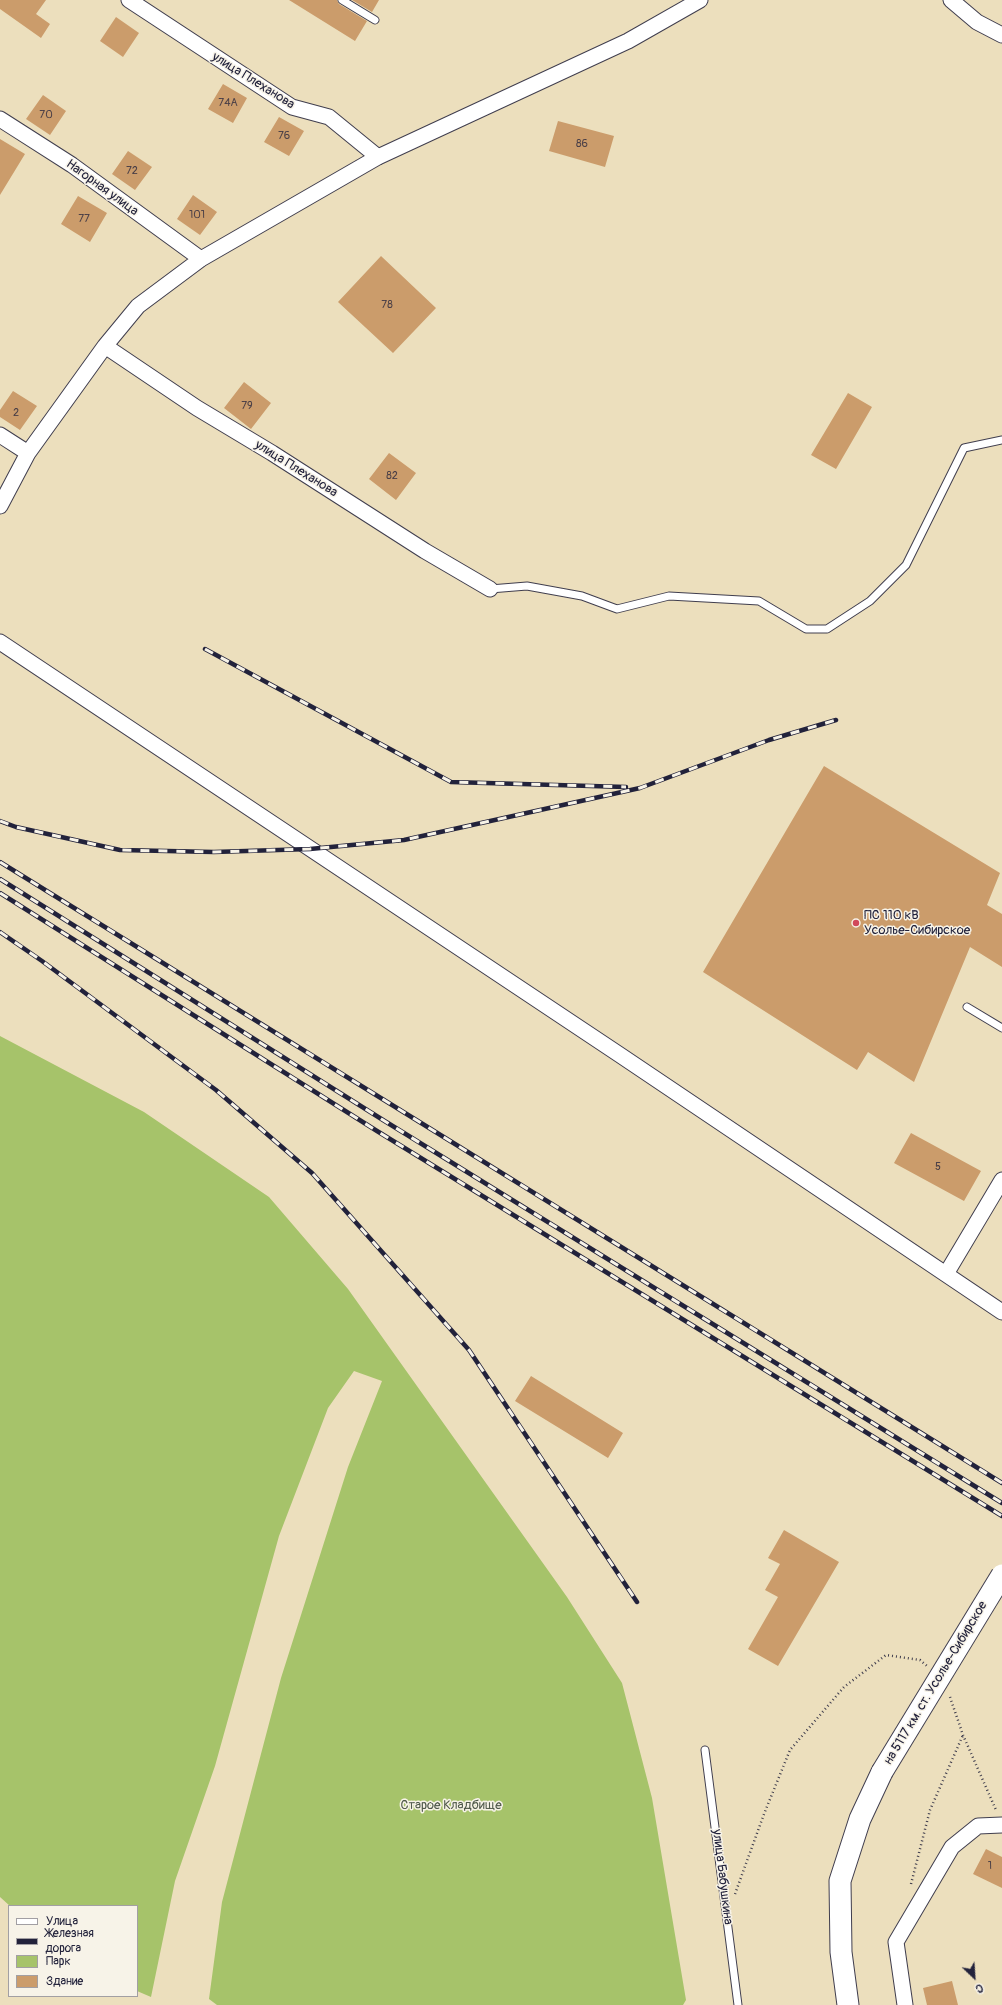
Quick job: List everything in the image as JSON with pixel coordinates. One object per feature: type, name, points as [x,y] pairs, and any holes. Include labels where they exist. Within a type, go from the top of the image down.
[{"type":"street","name":"улица Плеханова","points":[[129,0],[292,107],[329,117],[378,157]]},
{"type":"street","points":[[0,506],[28,453],[105,346],[138,306],[201,259],[378,157],[628,41],[700,0]]},
{"type":"street","points":[[951,0],[977,22],[1002,35]]},
{"type":"street","name":"Нагорная улица","points":[[0,119],[72,166],[201,259]]},
{"type":"street","name":"улица Плеханова","points":[[105,346],[197,408],[272,453],[424,551],[490,589]]},
{"type":"street","points":[[0,435],[28,453]]},
{"type":"street","points":[[0,642],[594,1037],[1002,1312]]},
{"type":"street","points":[[946,1274],[1002,1180]]},
{"type":"street","name":"на 5117 км. ст. Усолье-Сибирское","points":[[848,2005],[841,1952],[840,1881],[860,1819],[882,1772],[1002,1575]]},
{"type":"street","points":[[906,2005],[896,1942],[952,1847],[978,1826],[1000,1821]]},
{"type":"lane","points":[[342,0],[375,20]]},
{"type":"lane","points":[[490,589],[527,586],[582,596],[617,609],[669,596],[759,601],[806,629],[827,629],[870,601],[906,565],[964,448],[1002,440]]},
{"type":"lane","points":[[966,1007],[1002,1028]]},
{"type":"lane","name":"улица Бабушкина","points":[[705,1750],[738,2005]]},
{"type":"path","points":[[727,1918],[764,1814],[790,1750],[844,1687],[886,1655],[920,1660],[931,1670]]},
{"type":"path","points":[[948,1694],[963,1734],[1000,1821]]},
{"type":"path","points":[[909,1891],[930,1810],[963,1734]]},
{"type":"green space","name":"Старое Кладбище","points":[[0,1036],[144,1112],[269,1197],[348,1289],[567,1597],[622,1683],[652,1798],[686,2000],[683,2005],[217,2005],[209,1999],[222,1902],[281,1678],[348,1467],[382,1381],[354,1371],[328,1408],[279,1536],[215,1766],[175,1881],[151,1997],[138,1991],[138,1905],[9,1905],[0,1897]]},
{"type":"building","points":[[0,0],[46,0],[36,14],[50,24],[41,38],[0,9]]},
{"type":"building","points":[[289,0],[337,0],[339,4],[367,21],[355,41]]},
{"type":"building","points":[[352,0],[379,0],[372,12]]},
{"type":"building","points":[[116,17],[139,33],[123,57],[100,41]]},
{"type":"building","points":[[223,84],[247,98],[233,123],[208,109]]},
{"type":"building","points":[[43,95],[66,111],[50,135],[26,119]]},
{"type":"building","points":[[279,117],[304,131],[289,156],[264,142]]},
{"type":"building","points":[[558,121],[614,136],[605,167],[549,151]]},
{"type":"building","points":[[0,139],[25,154],[0,195]]},
{"type":"building","points":[[128,151],[152,167],[135,190],[112,174]]},
{"type":"building","points":[[193,195],[217,212],[200,235],[177,219]]},
{"type":"building","points":[[78,196],[107,213],[90,242],[61,224]]},
{"type":"building","points":[[381,256],[436,308],[393,353],[338,302]]},
{"type":"building","points":[[244,382],[271,403],[251,429],[224,408]]},
{"type":"building","points":[[13,391],[37,406],[20,430],[0,417],[0,410]]},
{"type":"building","points":[[848,393],[872,407],[836,469],[811,455]]},
{"type":"building","points":[[389,453],[416,473],[396,500],[369,479]]},
{"type":"building","name":"ПС 110 кВ Усолье-Сибирское","points":[[824,766],[1000,873],[987,905],[1002,914],[1002,967],[970,947],[914,1082],[868,1052],[857,1070],[703,972]]},
{"type":"building","points":[[911,1133],[981,1171],[964,1201],[894,1163]]},
{"type":"building","points":[[531,1376],[623,1433],[608,1458],[515,1401]]},
{"type":"building","points":[[784,1530],[839,1562],[778,1666],[748,1649],[778,1597],[765,1590],[780,1564],[768,1558]]},
{"type":"building","points":[[986,1849],[1002,1857],[1002,1888],[973,1874]]},
{"type":"building","points":[[952,1981],[958,2005],[927,2005],[923,1988]]},
{"type":"railway","points":[[205,649],[451,782],[626,787]]},
{"type":"railway","points":[[0,821],[16,827],[120,850],[214,852],[310,849],[404,840],[640,788],[769,740],[836,720]]},
{"type":"railway","points":[[0,862],[1002,1483]]},
{"type":"railway","points":[[0,879],[383,1120],[1002,1503]]},
{"type":"railway","points":[[0,893],[377,1131],[1002,1516]]},
{"type":"railway","points":[[0,932],[42,961],[216,1090],[312,1173],[469,1350],[637,1602]]},
{"type":"place","name":"ПС 110 кВ Усолье-Сибирское","points":[[856,923]]}]
